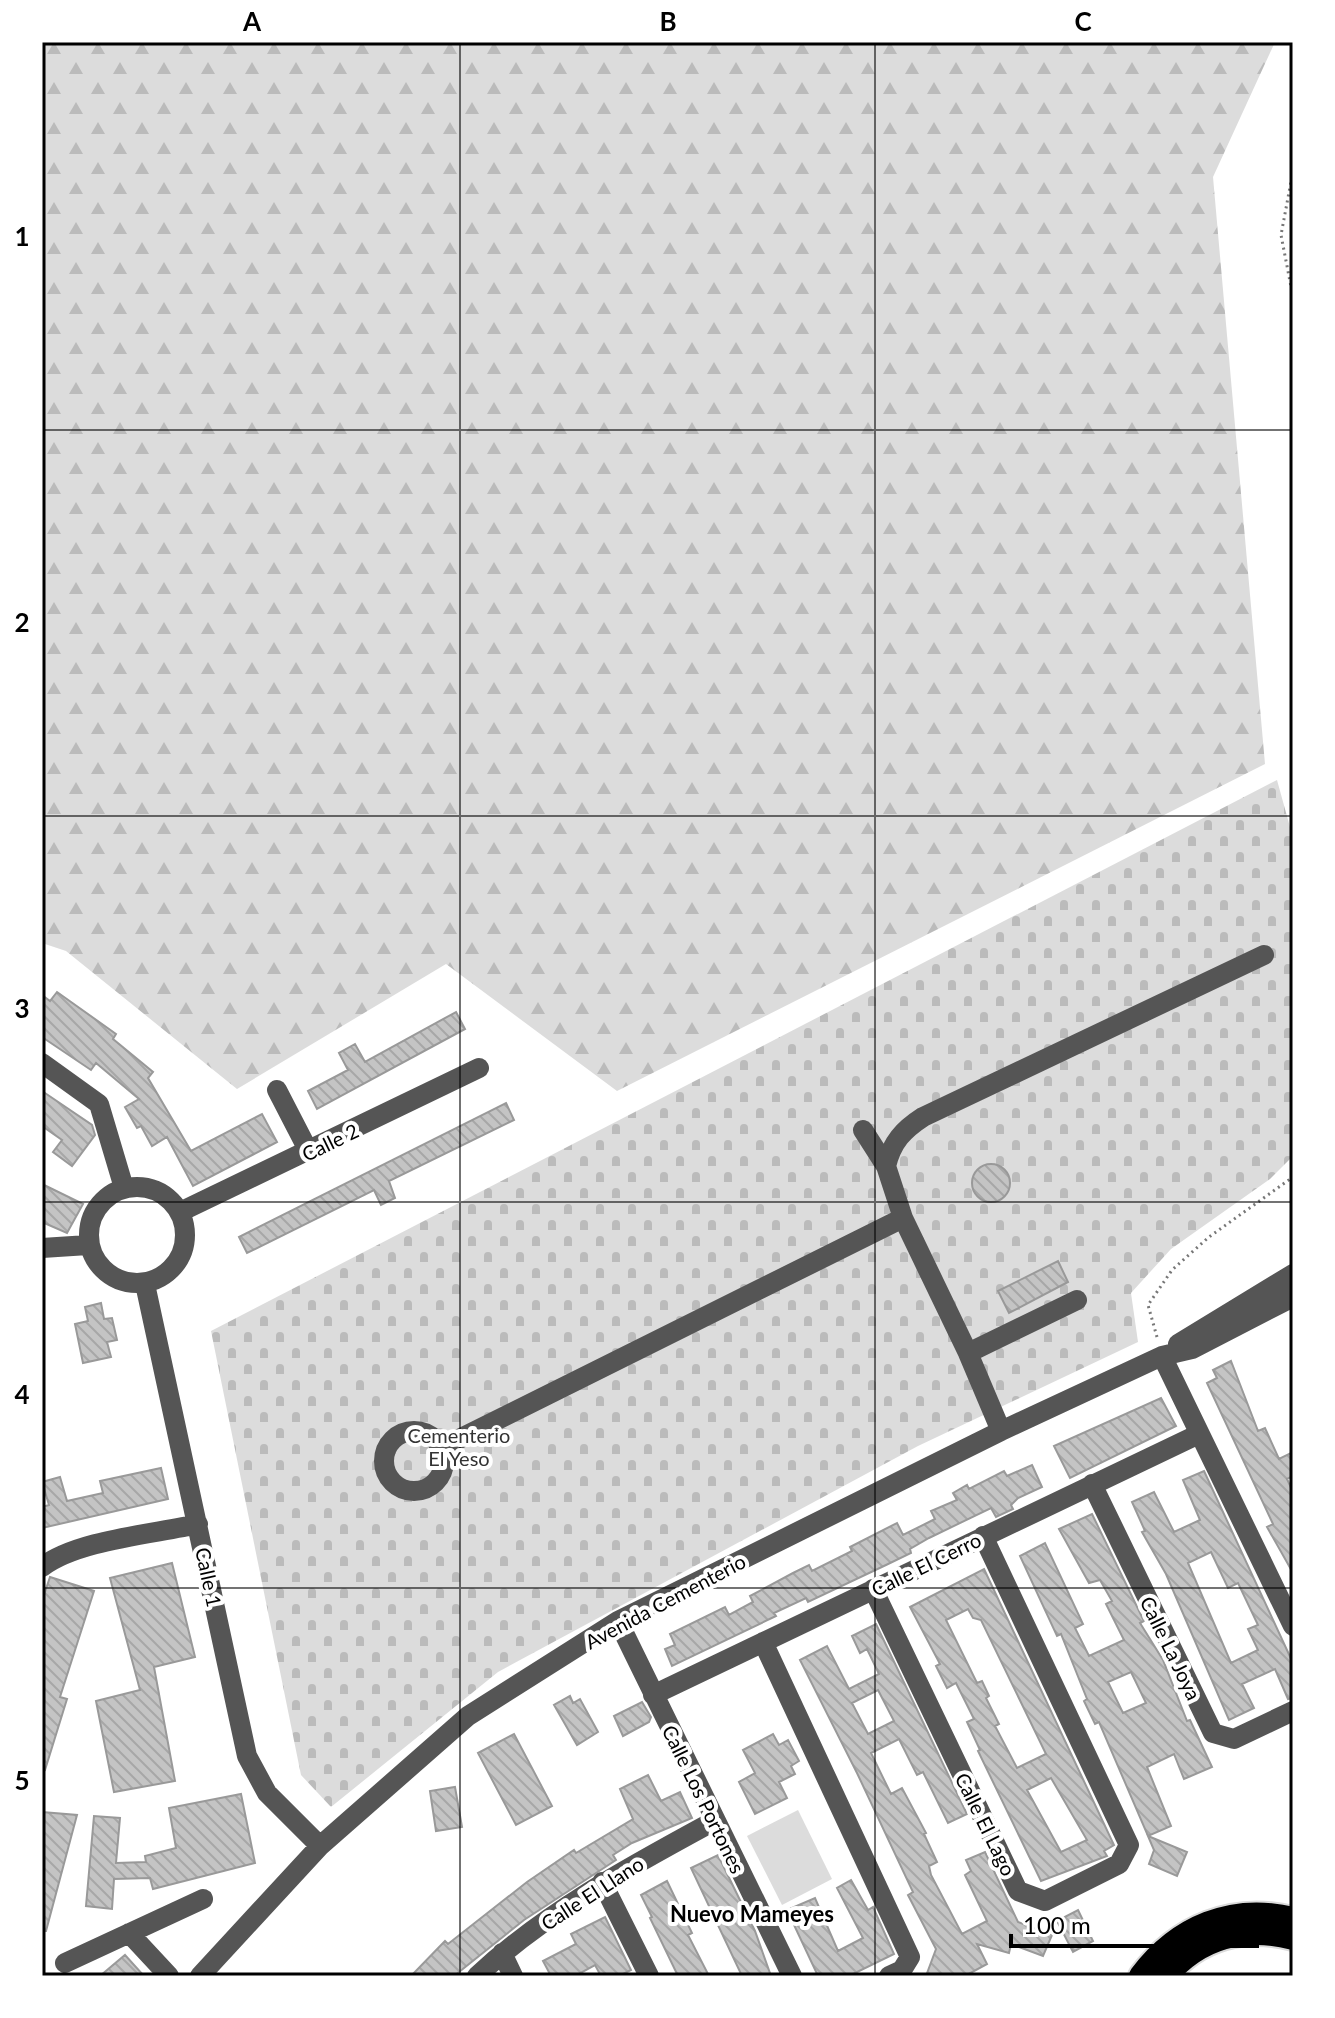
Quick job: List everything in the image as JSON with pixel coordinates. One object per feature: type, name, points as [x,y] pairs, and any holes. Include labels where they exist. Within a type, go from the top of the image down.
[{"type":"highway","points":[[1141,1976],[1175,1940],[1208,1922],[1243,1914],[1293,1919]]},
{"type":"highway","points":[[1166,1976],[1188,1954],[1215,1939],[1262,1932],[1293,1938]]},
{"type":"street","points":[[886,1166],[890,1150],[903,1131],[923,1117],[1264,955]]},
{"type":"street","points":[[42,1063],[99,1104],[124,1188]]},
{"type":"street","name":"Calle 2","points":[[180,1212],[479,1068]]},
{"type":"street","points":[[277,1090],[309,1152]]},
{"type":"street","points":[[863,1130],[886,1166],[903,1218],[968,1353],[1001,1431]]},
{"type":"street","points":[[140,1187],[170,1199],[180,1212],[185,1230],[180,1256],[162,1277],[145,1284],[120,1282],[99,1267],[88,1245],[88,1227],[95,1210],[107,1196],[124,1188],[140,1187]]},
{"type":"street","points":[[441,1448],[903,1218]]},
{"type":"street","points":[[42,1248],[88,1245]]},
{"type":"street","name":"Avenida Cementerio","points":[[1162,1356],[1191,1334],[1293,1274]]},
{"type":"street","name":"Calle 1","points":[[145,1284],[247,1756],[267,1793],[320,1846]]},
{"type":"street","name":"Avenida Cementerio","points":[[200,1976],[320,1846],[468,1716],[618,1621],[1001,1431],[1162,1356],[1192,1349],[1293,1297]]},
{"type":"street","points":[[968,1353],[1009,1340],[1077,1300]]},
{"type":"street","points":[[1162,1356],[1293,1626]]},
{"type":"street","name":"Calle El Cerro","points":[[653,1695],[1199,1434]]},
{"type":"street","name":"Calle La Joya","points":[[1092,1484],[1213,1733],[1234,1739],[1293,1711]]},
{"type":"street","points":[[42,1567],[54,1558],[80,1549],[198,1524]]},
{"type":"street","name":"Calle El Lago","points":[[873,1589],[1018,1891],[1045,1901],[1058,1895],[1119,1864],[1129,1845],[983,1536]]},
{"type":"street","name":"Calle Los Portones","points":[[618,1621],[792,1976]]},
{"type":"street","points":[[763,1642],[910,1957],[902,1970],[889,1976]]},
{"type":"street","name":"Calle El Llano","points":[[477,1976],[502,1953],[602,1882],[714,1821]]},
{"type":"street","points":[[602,1882],[649,1976]]},
{"type":"street","points":[[65,1963],[203,1899]]},
{"type":"street","points":[[129,1933],[169,1976]]},
{"type":"street","points":[[502,1953],[513,1976]]},
{"type":"path","points":[[1293,171],[1281,235],[1293,297]]},
{"type":"path","points":[[1162,1356],[1148,1305],[1172,1270],[1209,1237],[1293,1177]]},
{"type":"green space","points":[[42,42],[1275,42],[1213,177],[1265,764],[617,1091],[446,964],[237,1089],[66,951],[42,943]]},
{"type":"green space","name":"Cementerio El Yeso","points":[[1277,780],[1293,838],[1293,1156],[1270,1179],[1171,1249],[1131,1293],[1138,1342],[918,1446],[498,1672],[331,1807],[301,1775],[211,1331]]},
{"type":"green space","points":[[798,1810],[832,1879],[782,1905],[747,1836]]},
{"type":"building","points":[[57,992],[116,1034],[113,1039],[153,1072],[148,1078],[191,1151],[262,1114],[277,1142],[193,1186],[167,1137],[152,1146],[141,1126],[137,1128],[125,1107],[139,1099],[96,1063],[91,1070],[42,1037],[42,995],[50,1001]]},
{"type":"building","points":[[456,1012],[465,1029],[317,1109],[308,1091],[348,1070],[339,1053],[355,1044],[365,1062]]},
{"type":"building","points":[[42,1091],[92,1125],[95,1135],[72,1166],[53,1152],[62,1140],[42,1126]]},
{"type":"building","points":[[506,1103],[514,1120],[389,1181],[395,1198],[381,1205],[374,1190],[247,1253],[239,1237]]},
{"type":"building","points":[[991,1164],[1005,1169],[1010,1183],[1005,1197],[991,1202],[977,1197],[972,1183],[977,1169]]},
{"type":"building","points":[[42,1184],[83,1204],[67,1233],[42,1222]]},
{"type":"building","points":[[1058,1261],[1068,1282],[1009,1313],[998,1291]]},
{"type":"building","points":[[101,1303],[104,1319],[112,1318],[117,1340],[107,1342],[111,1357],[83,1363],[75,1324],[88,1321],[85,1307]]},
{"type":"building","points":[[1231,1361],[1258,1431],[1265,1428],[1279,1459],[1293,1452],[1293,1476],[1287,1479],[1293,1492],[1293,1573],[1267,1527],[1273,1524],[1207,1383],[1217,1378],[1213,1370]]},
{"type":"building","points":[[1161,1398],[1176,1426],[1070,1478],[1054,1446]]},
{"type":"building","points":[[1032,1465],[1042,1487],[1018,1498],[1011,1505],[1013,1509],[996,1517],[991,1508],[929,1538],[910,1549],[911,1553],[808,1602],[806,1598],[774,1613],[776,1616],[672,1666],[665,1649],[675,1645],[670,1634],[725,1607],[729,1615],[753,1602],[750,1596],[809,1565],[812,1571],[897,1523],[903,1535],[935,1519],[931,1511],[957,1500],[953,1493],[967,1485],[969,1489],[1004,1471],[1007,1476]]},
{"type":"building","points":[[161,1468],[168,1499],[42,1528],[42,1507],[49,1505],[42,1482],[60,1477],[67,1501],[103,1493],[100,1481]]},
{"type":"building","points":[[1204,1471],[1293,1663],[1293,1698],[1288,1699],[1275,1669],[1242,1684],[1254,1708],[1229,1720],[1166,1574],[1142,1532],[1145,1531],[1132,1502],[1154,1492],[1174,1532],[1200,1520],[1183,1480]],"holes":[[[1211,1552],[1228,1588],[1238,1583],[1258,1625],[1248,1629],[1258,1650],[1231,1663],[1188,1563]]]},
{"type":"building","points":[[1092,1514],[1144,1621],[1140,1623],[1163,1660],[1187,1721],[1190,1720],[1212,1767],[1184,1779],[1174,1754],[1147,1767],[1171,1826],[1148,1836],[1099,1722],[1095,1724],[1084,1701],[1087,1699],[1061,1634],[1057,1636],[1020,1556],[1045,1543],[1083,1624],[1075,1628],[1089,1656],[1124,1640],[1106,1604],[1112,1601],[1100,1580],[1089,1583],[1059,1529]],"holes":[[[1131,1672],[1146,1703],[1123,1713],[1108,1682]]]},
{"type":"building","points":[[172,1563],[195,1657],[154,1667],[175,1781],[114,1792],[96,1701],[140,1690],[110,1578]]},
{"type":"building","points":[[984,1569],[1114,1845],[1104,1851],[1107,1856],[1041,1881],[978,1751],[967,1722],[974,1719],[956,1683],[947,1688],[936,1666],[940,1664],[910,1607]],"holes":[[[968,1609],[973,1618],[981,1620],[1046,1754],[1017,1768],[995,1726],[999,1724],[986,1698],[989,1696],[982,1681],[977,1683],[946,1620]],[[1051,1778],[1087,1840],[1061,1852],[1027,1790]]]},
{"type":"building","points":[[50,1577],[94,1591],[60,1697],[67,1699],[45,1770],[42,1769],[42,1601]]},
{"type":"building","points":[[876,1624],[967,1814],[948,1823],[923,1772],[917,1775],[899,1739],[871,1753],[891,1794],[902,1788],[926,1833],[937,1862],[929,1866],[931,1875],[962,1934],[987,1921],[965,1875],[971,1871],[966,1860],[985,1852],[1018,1922],[1052,1935],[1043,1956],[1011,1944],[1009,1953],[977,1944],[987,1964],[965,1976],[926,1976],[936,1949],[908,1895],[913,1892],[857,1773],[800,1660],[827,1646],[849,1689],[879,1674],[867,1649],[860,1653],[852,1636]],"holes":[[[878,1690],[894,1721],[868,1734],[852,1703]]]},
{"type":"building","points":[[570,1696],[573,1703],[580,1699],[598,1732],[577,1745],[554,1705]]},
{"type":"building","points":[[642,1702],[651,1717],[649,1722],[623,1736],[614,1716]]},
{"type":"building","points":[[514,1734],[552,1806],[516,1825],[478,1753]]},
{"type":"building","points":[[773,1734],[779,1745],[788,1740],[799,1761],[791,1766],[795,1774],[779,1782],[787,1798],[755,1814],[739,1782],[755,1773],[743,1750]]},
{"type":"building","points":[[648,1775],[661,1801],[680,1792],[692,1818],[632,1843],[613,1855],[616,1860],[524,1920],[454,1976],[411,1976],[445,1941],[448,1944],[527,1882],[574,1850],[576,1853],[633,1819],[620,1789]]},
{"type":"building","points":[[455,1787],[462,1827],[436,1831],[430,1791]]},
{"type":"building","points":[[241,1794],[255,1863],[153,1889],[150,1878],[114,1879],[112,1909],[86,1906],[94,1816],[120,1818],[116,1863],[146,1862],[145,1856],[176,1848],[169,1808]]},
{"type":"building","points":[[42,1812],[77,1815],[46,1931],[42,1931]]},
{"type":"building","points":[[1148,1836],[1187,1852],[1177,1876],[1149,1864],[1154,1850]]},
{"type":"building","points":[[718,1855],[755,1931],[771,1976],[742,1976],[691,1868]]},
{"type":"building","points":[[851,1880],[868,1910],[873,1907],[894,1954],[849,1976],[818,1976],[787,1910],[815,1898],[838,1951],[863,1938],[837,1888]]},
{"type":"building","points":[[667,1881],[692,1933],[688,1935],[709,1976],[678,1976],[650,1918],[641,1895]]},
{"type":"building","points":[[1078,1910],[1093,1941],[1073,1952],[1057,1921]]},
{"type":"building","points":[[605,1917],[631,1970],[619,1976],[601,1976],[595,1965],[575,1976],[551,1976],[543,1961],[576,1944],[571,1934]]},
{"type":"building","points":[[125,1955],[144,1976],[100,1976]]},
{"type":"district","name":"Nuevo Mameyes","points":[[752,1913]]}]
